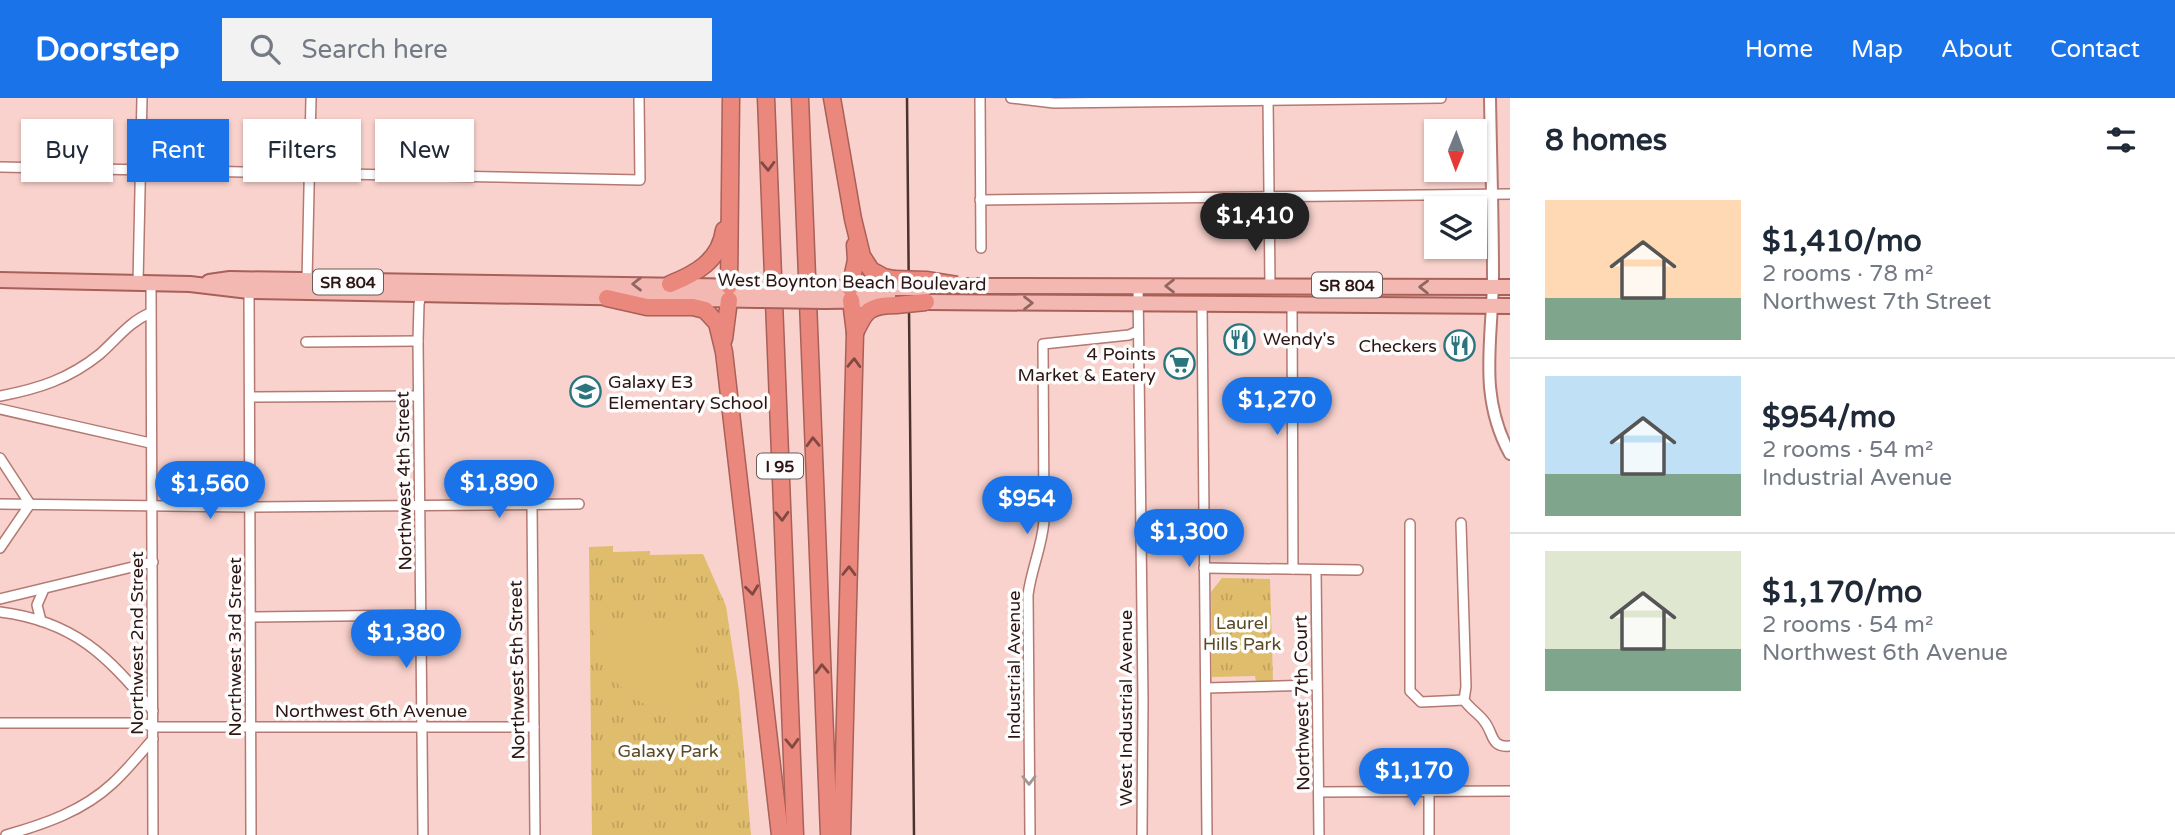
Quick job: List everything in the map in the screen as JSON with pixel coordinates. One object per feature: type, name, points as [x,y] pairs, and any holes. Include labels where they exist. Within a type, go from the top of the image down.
[{"type":"highway","points":[[732,98],[729,293],[724,352],[780,835]]},
{"type":"highway","name":"I 95","points":[[765,98],[795,835]]},
{"type":"highway","name":"I 95","points":[[800,98],[829,835]]},
{"type":"highway","points":[[832,98],[853,219],[864,261],[895,293],[926,302]]},
{"type":"highway","points":[[670,284],[698,271],[717,251],[723,235],[730,183]]},
{"type":"highway","points":[[842,835],[855,333],[851,294],[856,260],[853,219]]},
{"type":"highway","points":[[855,333],[862,317],[869,310],[895,293],[926,280],[957,285]]},
{"type":"highway","points":[[607,298],[647,307],[693,307],[705,310],[717,323],[724,352]]},
{"type":"main road","name":"West Boynton Beach Boulevard","points":[[195,284],[230,279],[670,284],[729,293]]},
{"type":"main road","name":"West Boynton Beach Boulevard","points":[[0,280],[195,284],[229,290],[607,298],[729,293],[895,293]]},
{"type":"main road","points":[[421,295],[432,290],[474,290],[502,283]]},
{"type":"main road","name":"West Boynton Beach Boulevard","points":[[957,285],[1510,287]]},
{"type":"main road","points":[[1242,303],[1263,297],[1326,297],[1340,285]]},
{"type":"main road","name":"West Boynton Beach Boulevard","points":[[926,302],[1510,306]]},
{"type":"street","name":"Northwest 2nd Street","points":[[142,98],[142,119]]},
{"type":"street","points":[[311,98],[311,119]]},
{"type":"street","points":[[361,174],[640,180],[639,98]]},
{"type":"street","points":[[980,98],[981,248]]},
{"type":"street","points":[[1011,98],[1054,103],[1441,98]]},
{"type":"street","points":[[1490,98],[1492,287],[1488,360],[1491,399],[1497,423],[1510,454]]},
{"type":"street","points":[[1268,99],[1270,285]]},
{"type":"street","points":[[0,167],[127,170]]},
{"type":"street","name":"Northwest 2nd Street","points":[[141,182],[144,283],[150,313],[153,835]]},
{"type":"street","points":[[307,281],[311,182]]},
{"type":"street","points":[[980,200],[1510,194]]},
{"type":"street","name":"West Industrial Avenue","points":[[1138,286],[1142,835]]},
{"type":"street","name":"Northwest 3rd Street","points":[[249,290],[251,835]]},
{"type":"street","name":"Northwest 4th Street","points":[[421,295],[418,396],[423,835]]},
{"type":"street","points":[[1202,303],[1207,835]]},
{"type":"street","points":[[1292,304],[1293,569]]},
{"type":"street","points":[[0,396],[54,383],[67,376],[98,355],[136,319],[150,313]]},
{"type":"street","name":"Industrial Avenue","points":[[1030,834],[1028,595],[1044,521],[1043,344],[1129,335],[1138,331]]},
{"type":"street","points":[[306,342],[418,341]]},
{"type":"street","points":[[250,397],[418,396]]},
{"type":"street","points":[[0,409],[150,443]]},
{"type":"street","points":[[0,458],[30,504]]},
{"type":"street","points":[[0,504],[251,507],[579,505]]},
{"type":"street","points":[[0,548],[30,504]]},
{"type":"street","name":"Northwest 5th Street","points":[[531,506],[535,835]]},
{"type":"street","points":[[1461,523],[1466,687],[1464,700],[1484,721],[1494,742],[1503,747],[1510,746]]},
{"type":"street","points":[[1410,524],[1410,691],[1421,702],[1464,700]]},
{"type":"street","points":[[0,599],[153,562]]},
{"type":"street","points":[[1204,568],[1358,570]]},
{"type":"street","name":"Northwest 7th Court","points":[[1316,570],[1319,835]]},
{"type":"street","points":[[41,621],[37,605],[44,589]]},
{"type":"street","points":[[0,612],[41,621],[80,638],[123,674],[153,711]]},
{"type":"street","points":[[250,617],[421,615]]},
{"type":"street","points":[[1206,688],[1316,685]]},
{"type":"street","name":"Northwest 6th Avenue","points":[[0,723],[140,723],[153,727],[250,728],[534,727]]},
{"type":"street","points":[[6,835],[39,831],[66,815],[111,785],[153,739]]},
{"type":"street","points":[[1319,793],[1510,791]]},
{"type":"street","points":[[1429,793],[1429,835]]},
{"type":"green space","name":"Galaxy Park","points":[[613,546],[613,552],[650,551],[650,555],[703,554],[726,606],[739,691],[751,835],[592,835],[589,547]]},
{"type":"green space","name":"Laurel Hills Park","points":[[1222,578],[1270,579],[1273,681],[1256,682],[1255,676],[1212,677],[1211,592]]},
{"type":"green space","points":[[685,618],[690,622],[691,713],[654,708],[638,701],[613,678],[598,646],[595,627]]},
{"type":"railway","points":[[907,98],[914,835]]},
{"type":"place","name":"Wendy's","points":[[1240,339]]},
{"type":"place","name":"Checkers","points":[[1460,346]]},
{"type":"place","name":"4 Points Market & Eatery","points":[[1179,364]]},
{"type":"place","name":"Galaxy E3 Elementary School","points":[[585,392]]}]
